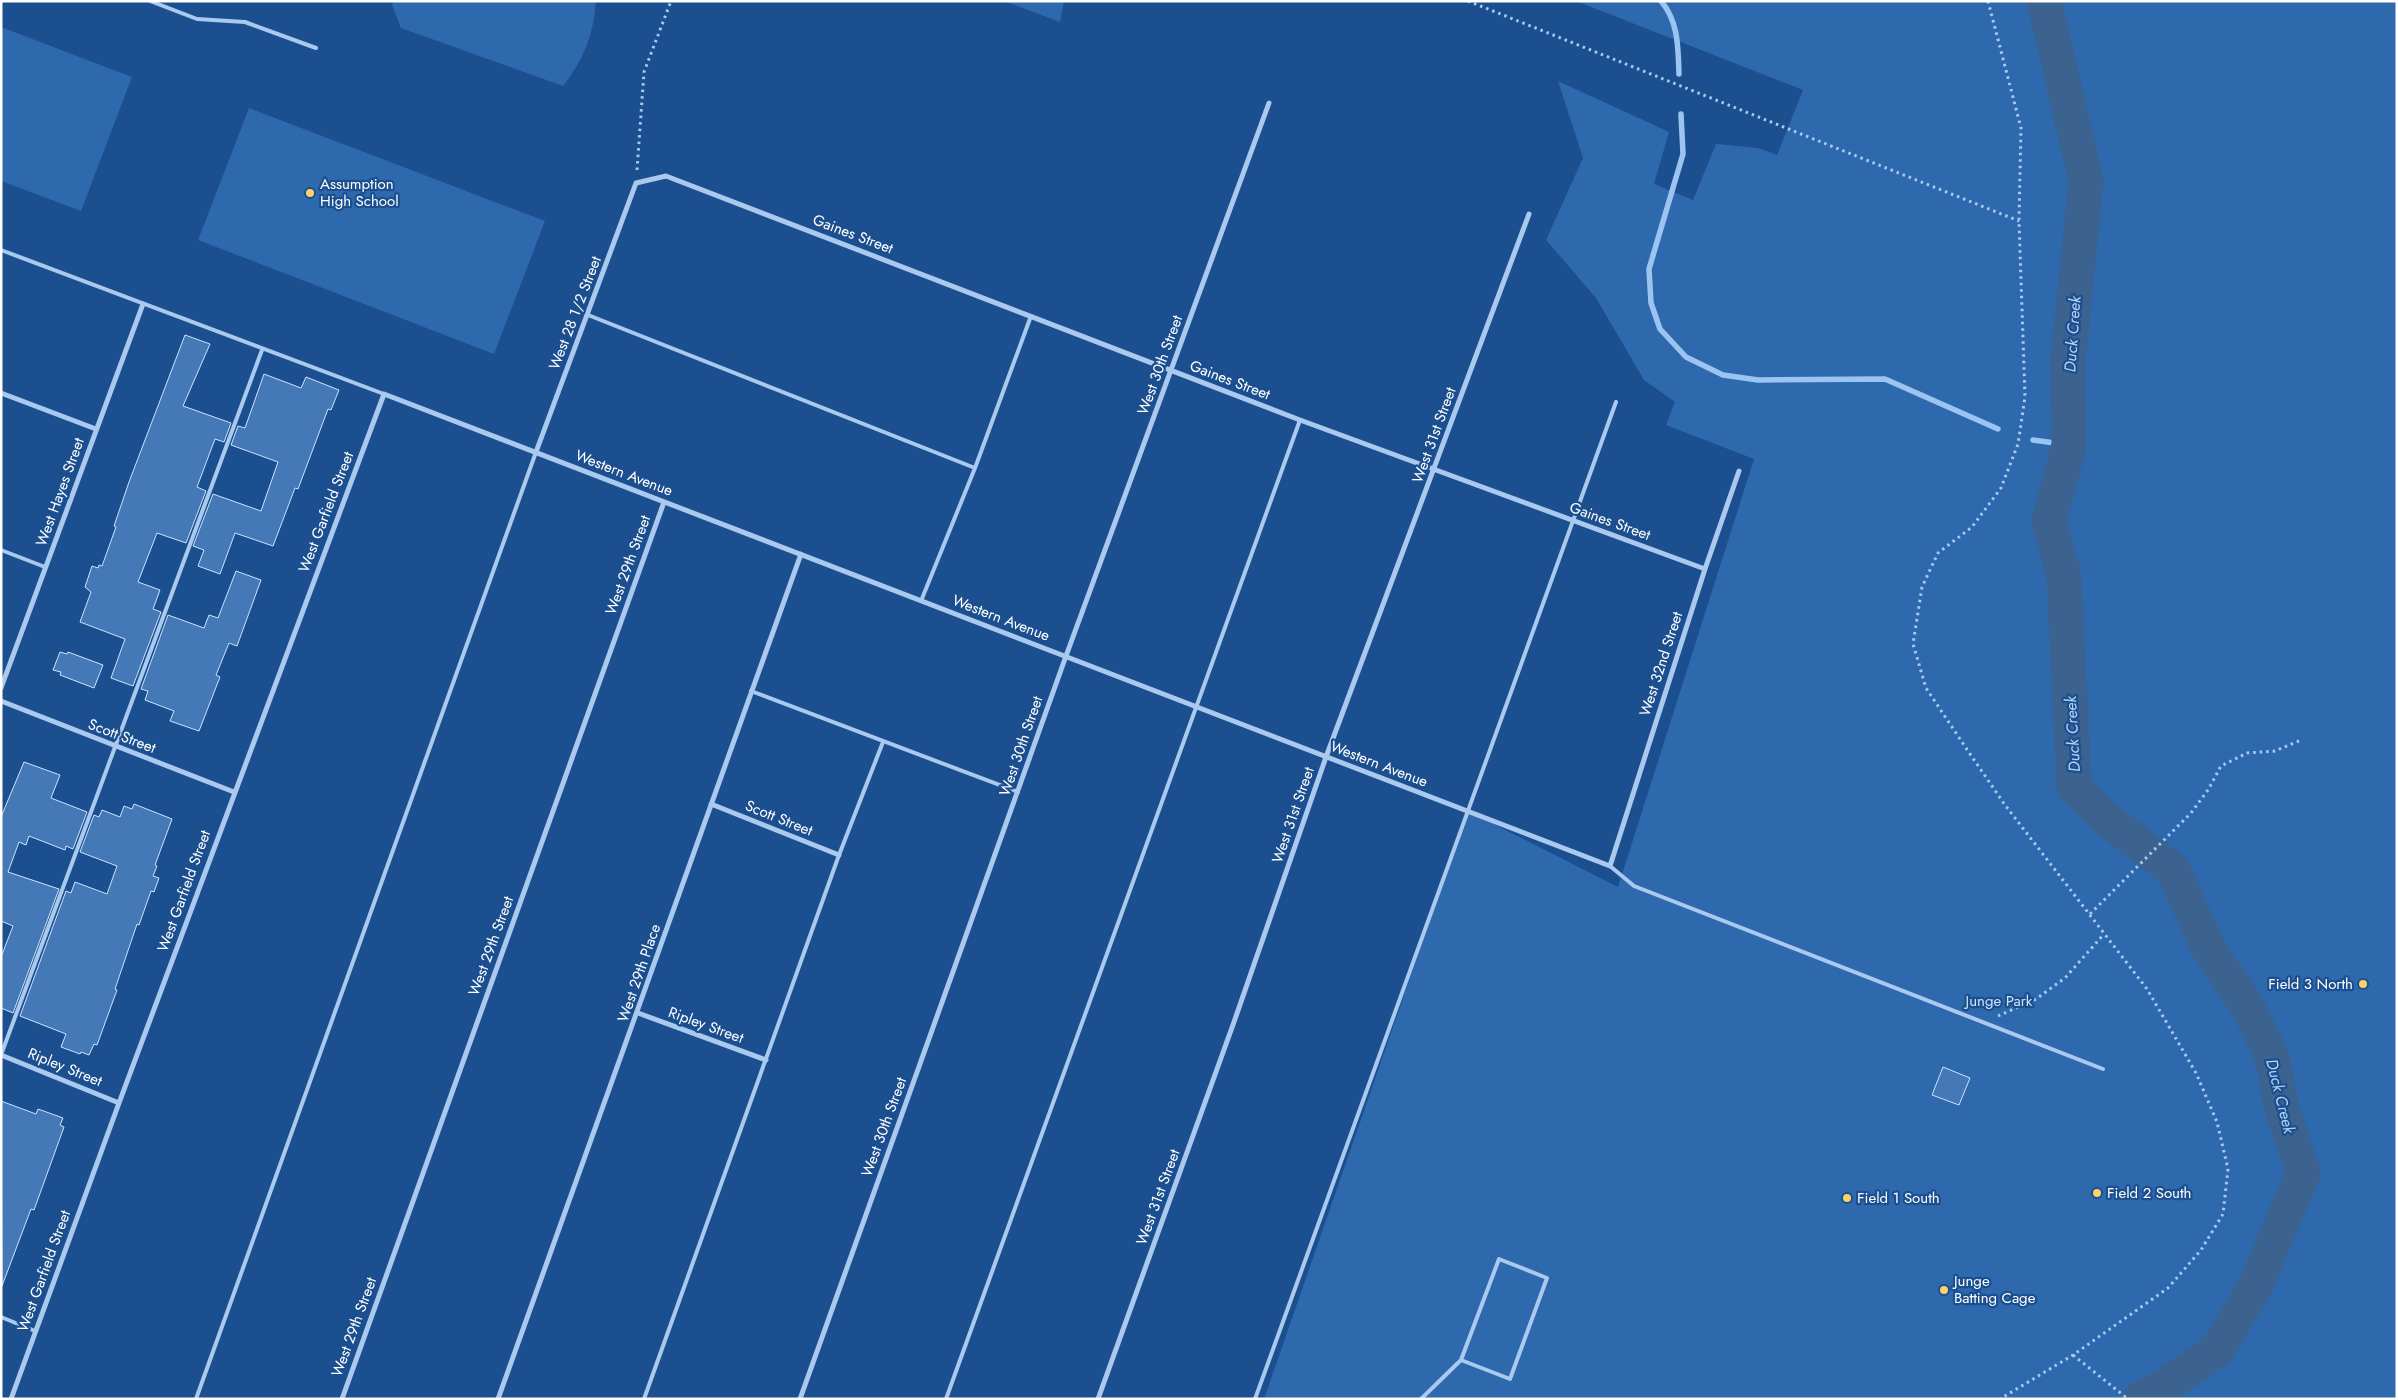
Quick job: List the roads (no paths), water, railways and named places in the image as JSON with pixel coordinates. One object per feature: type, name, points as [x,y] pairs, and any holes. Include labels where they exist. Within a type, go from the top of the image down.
[{"type":"street","name":"West 30th Street","points":[[800,1399],[1019,792],[1066,656],[1269,102]]},
{"type":"street","name":"Gaines Street","points":[[636,183],[666,176],[1300,420],[1705,568]]},
{"type":"street","name":"West 28 1/2 Street","points":[[536,452],[636,183]]},
{"type":"street","name":"West 31st Street","points":[[1098,1399],[1234,1022],[1326,757],[1529,214]]},
{"type":"street","name":"West Hayes Street","points":[[1,688],[143,304]]},
{"type":"street","points":[[1,393],[96,429]]},
{"type":"street","name":"Western Avenue","points":[[384,394],[1610,866]]},
{"type":"street","name":"West Garfield Street","points":[[11,1399],[234,792],[384,394]]},
{"type":"street","name":"West 32nd Street","points":[[1610,866],[1705,568],[1739,470]]},
{"type":"street","name":"West 29th Street","points":[[342,1399],[664,502]]},
{"type":"street","name":"West 29th Place","points":[[498,1399],[801,554]]},
{"type":"street","name":"Scott Street","points":[[1,701],[234,792]]},
{"type":"street","name":"Scott Street","points":[[711,804],[839,855]]},
{"type":"street","name":"Ripley Street","points":[[638,1012],[766,1060]]},
{"type":"street","name":"Ripley Street","points":[[1,1055],[119,1102]]},
{"type":"lane","points":[[150,1],[197,19],[244,22],[316,48]]},
{"type":"lane","points":[[1,250],[262,350],[384,394]]},
{"type":"lane","points":[[588,314],[976,468]]},
{"type":"lane","points":[[921,601],[976,468],[1031,316]]},
{"type":"lane","points":[[1,1055],[262,350]]},
{"type":"lane","points":[[1255,1399],[1616,402]]},
{"type":"lane","points":[[946,1399],[1300,420]]},
{"type":"lane","points":[[196,1399],[536,452]]},
{"type":"lane","points":[[1,550],[45,567]]},
{"type":"lane","points":[[751,692],[1019,792]]},
{"type":"lane","points":[[644,1399],[839,855],[884,742]]},
{"type":"lane","points":[[1610,866],[1634,886],[2103,1069]]},
{"type":"lane","points":[[1421,1399],[1461,1360],[1499,1259],[1547,1278],[1510,1379],[1461,1360]]},
{"type":"lane","points":[[1,1316],[35,1331]]},
{"type":"waterway","points":[[1661,1],[1667,9],[1674,27],[1678,45],[1679,74]]},
{"type":"waterway","name":"Duck Creek","points":[[2044,1],[2086,180],[2068,361],[2069,445],[2049,522],[2064,576],[2074,787],[2105,818],[2173,870],[2210,951],[2248,1007],[2272,1057],[2282,1109],[2303,1173],[2255,1287],[2217,1350],[2161,1388],[2140,1399]]},
{"type":"waterway","points":[[1681,114],[1683,154],[1649,269],[1651,303],[1660,329],[1686,357],[1723,375],[1758,380],[1885,379],[1998,429]]},
{"type":"waterway","points":[[2033,440],[2069,445]]},
{"type":"place","name":"Assumption High School","points":[[310,193]]},
{"type":"place","name":"Field 3 North","points":[[2363,984]]},
{"type":"place","name":"Field 2 South","points":[[2097,1193]]},
{"type":"place","name":"Field 1 South","points":[[1847,1198]]},
{"type":"place","name":"Junge Batting Cage","points":[[1944,1290]]},
{"type":"park label","name":"Junge Park","points":[[1999,1001]]}]
